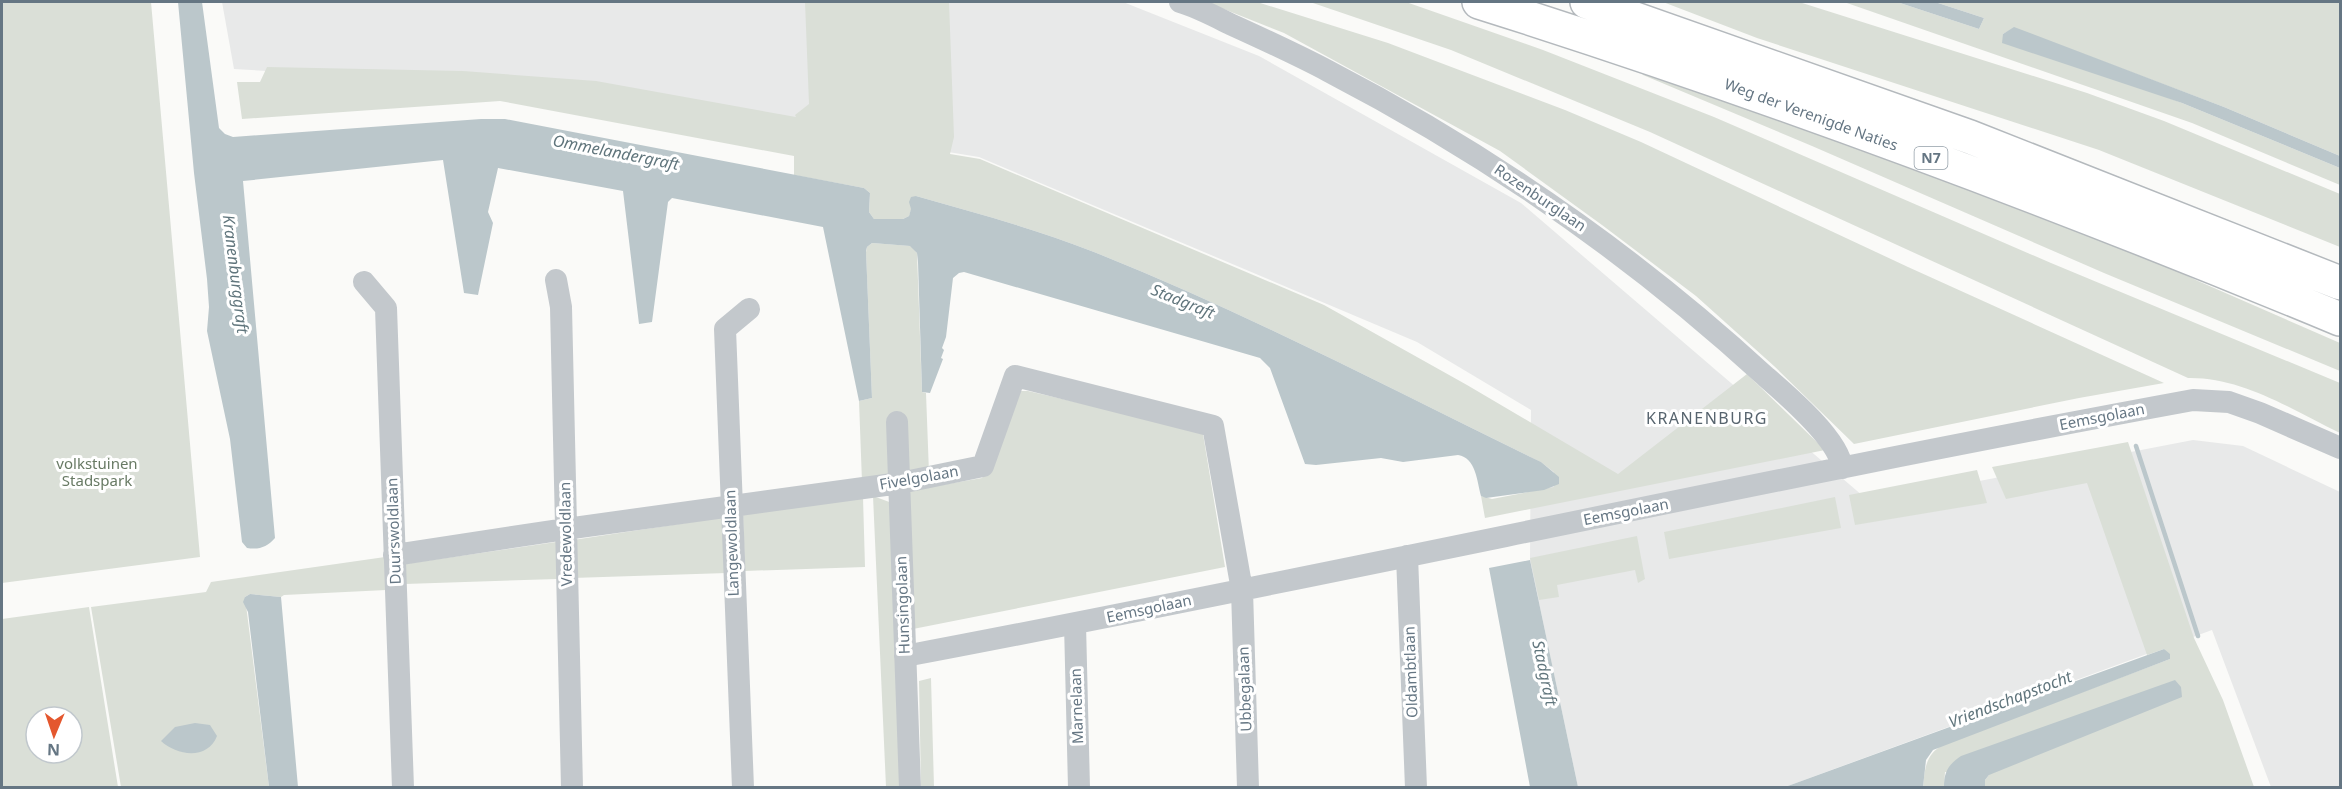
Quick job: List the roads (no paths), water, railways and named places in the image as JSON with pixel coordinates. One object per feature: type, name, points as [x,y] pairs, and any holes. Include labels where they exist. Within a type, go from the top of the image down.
[{"type":"highway","name":"Weg der Verenigde Naties","points":[[1479,2],[1640,54],[1836,123],[2045,201],[2340,319]]},
{"type":"highway","name":"N7","points":[[1587,2],[1960,133],[2097,185],[2340,283]]},
{"type":"highway","points":[[1636,2],[1942,109],[2199,209],[2340,268]]},
{"type":"street","name":"Rozenburglaan","points":[[1180,2],[1288,51],[1376,96],[1480,157],[1555,207],[1648,275],[1761,372],[1832,443],[1840,456],[1842,468]]},
{"type":"street","name":"Vredewoldlaan","points":[[556,280],[561,308],[572,788]]},
{"type":"street","name":"Duurswoldlaan","points":[[364,282],[386,308],[403,788]]},
{"type":"street","name":"Langewoldlaan","points":[[743,788],[730,506],[725,329],[749,309]]},
{"type":"street","name":"Fivelgolaan","points":[[394,555],[900,483],[983,466],[1015,376],[1213,426],[1242,590]]},
{"type":"street","name":"Eemsgolaan","points":[[905,656],[2193,400],[2229,402],[2340,447]]},
{"type":"street","name":"Hunsingolaan","points":[[897,422],[910,788]]},
{"type":"street","name":"Oldambtlaan","points":[[1407,556],[1416,788]]},
{"type":"street","name":"Ubbegalaan","points":[[1242,590],[1248,788]]},
{"type":"street","name":"Marnelaan","points":[[1075,624],[1079,788]]},
{"type":"water","points":[[178,2],[202,2],[219,128],[225,134],[233,137],[505,119],[864,188],[870,193],[869,212],[874,219],[903,219],[909,216],[911,209],[909,202],[911,197],[916,196],[1050,236],[1208,300],[1541,462],[1559,477],[1559,484],[1544,490],[1486,498],[1481,496],[1472,465],[1464,457],[1458,455],[1403,462],[1381,458],[1316,465],[1305,464],[1270,368],[1260,358],[964,272],[953,278],[946,337],[942,348],[944,350],[941,358],[943,359],[930,393],[922,392],[918,262],[917,253],[910,246],[872,243],[867,247],[872,398],[859,401],[823,227],[672,198],[668,202],[652,322],[639,324],[623,191],[498,168],[488,212],[493,223],[478,295],[464,293],[443,160],[243,181],[275,538],[263,547],[247,548],[242,542],[230,439],[207,331],[209,307],[207,279],[194,173]]},
{"type":"water","points":[[1897,2],[1935,2],[1984,18],[1979,29]]},
{"type":"water","points":[[2014,27],[2224,107],[2340,156],[2340,168],[2182,103],[2002,43],[2003,34]]},
{"type":"water","name":"Stadgraft","points":[[1530,560],[1578,787],[1530,787],[1489,568]]},
{"type":"water","points":[[250,594],[281,597],[298,787],[269,787],[248,612],[243,602]]},
{"type":"water","points":[[2164,649],[2170,654],[2170,659],[1933,750],[1926,760],[1923,787],[1785,787]]},
{"type":"water","points":[[2175,680],[2181,687],[2182,697],[1989,775],[1985,780],[1985,787],[1944,787],[1948,769],[1961,756]]},
{"type":"water","points":[[195,723],[210,725],[217,736],[207,749],[192,753],[183,752],[161,741],[175,727]]},
{"type":"waterway","name":"Vriendschapstocht","points":[[2136,446],[2198,636]]},
{"type":"district","name":"KRANENBURG","points":[[1707,418]]},
{"type":"water label","name":"Ommelandergraft","points":[[616,152]]},
{"type":"water label","name":"Kranenburggraft","points":[[236,274]]},
{"type":"park label","name":"volkstuinen Stadspark","points":[[97,472]]}]
